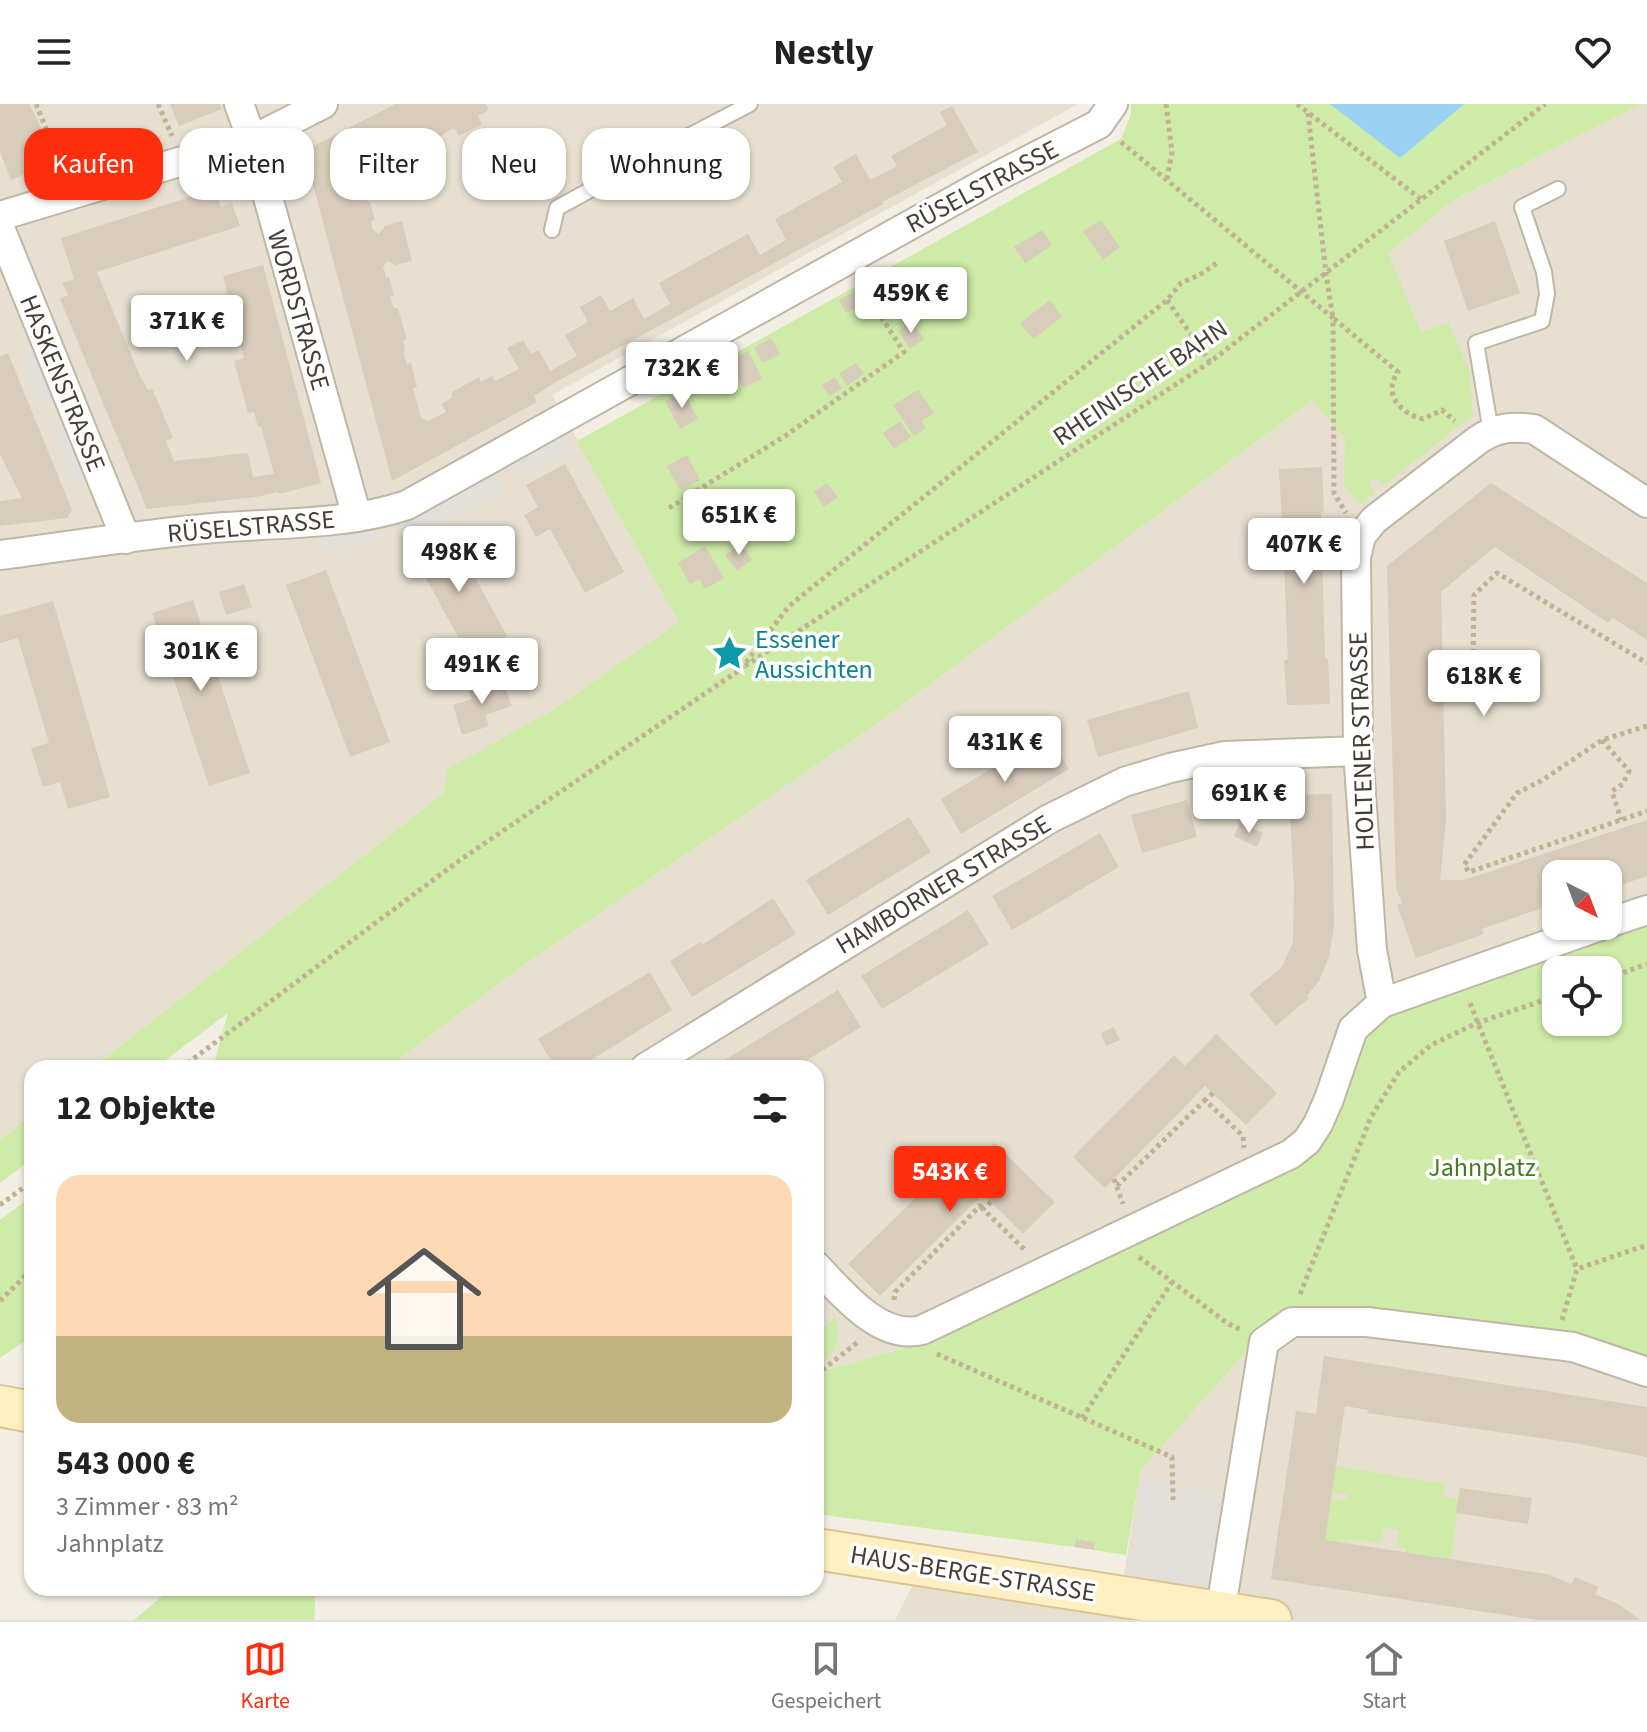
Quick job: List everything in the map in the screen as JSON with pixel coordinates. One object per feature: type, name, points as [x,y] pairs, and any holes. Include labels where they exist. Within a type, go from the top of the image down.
[{"type":"main road","points":[[0,1406],[24,1410]]},
{"type":"main road","name":"HAUS-BERGE-STRASSE","points":[[824,1550],[1271,1620]]},
{"type":"street","name":"WORDSTRASSE","points":[[239,104],[248,128]]},
{"type":"street","points":[[276,128],[323,104]]},
{"type":"street","name":"RÜSELSTRASSE","points":[[0,555],[192,529],[357,517],[384,513],[407,505],[1106,114]]},
{"type":"street","points":[[0,216],[56,200]]},
{"type":"street","name":"WORDSTRASSE","points":[[269,200],[357,517]]},
{"type":"street","name":"HASKENSTRASSE","points":[[0,228],[126,539]]},
{"type":"street","points":[[1361,536],[1374,520],[1484,436],[1512,426],[1534,429],[1647,503]]},
{"type":"street","name":"HOLTENER STRASSE","points":[[1361,536],[1356,558],[1358,751],[1372,950],[1382,1003]]},
{"type":"street","name":"HAMBORNER STRASSE","points":[[678,1059],[1049,819],[1124,782],[1225,756],[1358,751]]},
{"type":"street","points":[[1622,918],[1647,910]]},
{"type":"street","points":[[824,1273],[876,1321],[908,1334],[922,1330],[1291,1154],[1307,1141],[1329,1099],[1353,1029],[1382,1003],[1559,940]]},
{"type":"street","points":[[1220,1614],[1264,1342],[1292,1322],[1367,1322],[1573,1347],[1647,1372]]},
{"type":"lane","points":[[552,230],[557,208],[636,165],[655,144],[683,139],[750,104]]},
{"type":"lane","points":[[1484,436],[1476,343],[1542,321],[1547,294],[1544,272],[1522,207],[1558,189]]},
{"type":"path","points":[[36,104],[46,128]]},
{"type":"path","points":[[1166,104],[1172,152],[1167,179]]},
{"type":"path","points":[[1297,104],[1422,200]]},
{"type":"path","name":"RHEINISCHE BAHN","points":[[196,1057],[460,860],[741,669],[1210,362],[1545,104]]},
{"type":"path","points":[[1308,113],[1333,318],[1334,493],[1361,536]]},
{"type":"path","points":[[1106,114],[1167,179],[1398,372],[1393,378],[1392,392],[1398,406],[1423,419],[1442,410],[1484,436]]},
{"type":"path","points":[[669,508],[785,436],[904,352],[845,261]]},
{"type":"path","points":[[741,669],[789,606],[1167,300],[1181,283],[1217,263]]},
{"type":"path","points":[[1167,300],[1210,362]]},
{"type":"path","points":[[1473,669],[1474,595],[1497,573],[1647,663]]},
{"type":"path","points":[[1647,726],[1602,740],[1541,781],[1517,793],[1464,865],[1469,872],[1647,811]]},
{"type":"path","points":[[1602,740],[1629,771],[1623,784],[1612,791],[1621,820]]},
{"type":"path","points":[[1622,973],[1647,964]]},
{"type":"path","points":[[1458,975],[1577,1269],[1554,1345]]},
{"type":"path","points":[[1292,1322],[1300,1293],[1371,1117],[1399,1072],[1431,1045],[1477,1023],[1542,1001]]},
{"type":"path","points":[[192,1060],[196,1057]]},
{"type":"path","points":[[1117,1186],[1213,1093]]},
{"type":"path","points":[[1205,1100],[1243,1136],[1247,1175]]},
{"type":"path","points":[[1362,1114],[1371,1117]]},
{"type":"path","points":[[0,1205],[24,1187]]},
{"type":"path","points":[[983,1209],[991,1202]]},
{"type":"path","points":[[824,1369],[858,1342],[895,1299],[892,1290],[980,1206],[1048,1271]]},
{"type":"path","points":[[1122,1235],[1128,1249],[1227,1323],[1264,1342]]},
{"type":"path","points":[[1577,1269],[1647,1245]]},
{"type":"path","points":[[0,1301],[24,1277]]},
{"type":"path","points":[[1082,1418],[1172,1282]]},
{"type":"path","points":[[908,1334],[914,1345],[1172,1457],[1173,1500]]},
{"type":"shaded area","points":[[0,104],[1078,104],[552,395],[680,622],[556,708],[447,769],[444,793],[102,1060],[24,1060],[24,1121],[0,1140]]},
{"type":"shaded area","points":[[1641,104],[1647,104],[1647,906],[1622,915],[1622,860],[1542,860],[1542,940],[1572,940],[1551,956],[1542,956],[1542,963],[1283,1162],[905,1348],[824,1371],[824,1060],[398,1060],[525,964],[875,725],[1312,400],[1388,253],[1455,199]]},
{"type":"shaded area","points":[[39,349],[60,400],[41,407],[20,356]]},
{"type":"shaded area","points":[[70,424],[92,482],[75,488],[53,431]]},
{"type":"shaded area","points":[[561,434],[571,450],[524,475],[515,459]]},
{"type":"shaded area","points":[[494,471],[504,489],[408,539],[399,522]]},
{"type":"shaded area","points":[[377,519],[380,540],[322,549],[319,528]]},
{"type":"shaded area","points":[[1286,1315],[1647,1361],[1647,1620],[895,1620],[917,1577],[1118,1612],[1141,1470],[1252,1345]]},
{"type":"shaded area","points":[[1142,1480],[1231,1498],[1215,1612],[1126,1602]]},
{"type":"green space","points":[[1131,104],[1641,104],[1455,199],[1388,253],[1421,333],[1448,322],[1469,369],[1473,415],[1384,485],[1376,477],[1369,484],[1375,492],[1361,504],[1344,486],[1345,438],[1312,400],[875,725],[525,964],[398,1060],[215,1060],[228,1013],[166,1060],[102,1060],[444,793],[447,769],[556,708],[679,622],[577,441],[1121,139],[1131,114]]},
{"type":"green space","name":"Jahnplatz","points":[[1647,914],[1647,1359],[1374,1317],[1252,1345],[1141,1470],[1126,1555],[1094,1550],[1095,1542],[1076,1539],[1074,1547],[824,1515],[824,1371],[905,1348],[1283,1162],[1358,1030],[1385,1007],[1574,940],[1622,940],[1622,923]]},
{"type":"green space","points":[[24,1121],[24,1165],[0,1183],[0,1140]]},
{"type":"green space","points":[[24,1202],[24,1342],[0,1358],[0,1220]]},
{"type":"green space","points":[[835,1317],[837,1339],[824,1362],[824,1327]]},
{"type":"green space","points":[[1336,1466],[1444,1484],[1443,1497],[1459,1499],[1451,1559],[1406,1552],[1406,1548],[1397,1547],[1399,1530],[1383,1528],[1380,1543],[1325,1540],[1331,1498],[1346,1500],[1347,1494],[1332,1492]]},
{"type":"green space","points":[[162,1596],[316,1596],[314,1620],[134,1620]]},
{"type":"water","points":[[1330,104],[1464,104],[1400,158]]},
{"type":"building","points":[[0,104],[29,104],[41,128],[24,128],[24,175],[11,180],[0,152]]},
{"type":"building","points":[[170,104],[220,104],[222,109],[179,126]]},
{"type":"building","points":[[395,104],[486,104],[489,110],[478,116],[482,124],[474,128],[462,128],[459,136],[454,128],[446,133],[446,128],[349,128]]},
{"type":"building","points":[[952,106],[978,152],[556,382],[534,396],[537,402],[392,481],[314,188],[314,146],[330,138],[330,200],[370,202],[375,220],[371,221],[373,230],[379,234],[385,226],[402,221],[412,261],[396,265],[387,261],[383,268],[394,296],[390,296],[393,307],[398,309],[407,339],[403,340],[403,352],[407,364],[411,363],[417,387],[413,388],[421,418],[428,421],[446,412],[441,404],[452,398],[452,392],[479,377],[481,382],[492,376],[495,381],[519,369],[507,348],[523,340],[531,354],[539,350],[550,371],[577,356],[565,335],[588,322],[580,307],[601,295],[610,311],[633,298],[644,319],[670,304],[659,283],[748,234],[760,255],[786,240],[775,219],[842,182],[833,167],[856,154],[870,180],[897,166],[891,156],[947,125],[940,112]]},
{"type":"building","points":[[180,200],[219,200],[221,207],[232,203],[240,226],[97,272],[139,374],[148,390],[152,388],[173,438],[166,441],[174,461],[248,453],[253,477],[274,474],[261,426],[258,427],[254,412],[248,413],[234,361],[244,358],[223,276],[263,265],[321,483],[279,494],[147,509],[60,299],[68,295],[62,283],[74,279],[61,238]]},
{"type":"building","points":[[1101,220],[1120,247],[1103,260],[1083,231]]},
{"type":"building","points":[[1495,221],[1520,293],[1468,311],[1444,241]]},
{"type":"building","points":[[1042,230],[1052,245],[1025,263],[1014,247]]},
{"type":"building","points":[[856,291],[863,304],[846,313],[839,300]]},
{"type":"building","points":[[1050,300],[1062,317],[1033,339],[1020,323]]},
{"type":"building","points":[[912,321],[924,339],[910,349],[898,331]]},
{"type":"building","points":[[771,338],[780,354],[763,363],[754,348]]},
{"type":"building","points":[[748,351],[762,379],[743,388],[729,360]]},
{"type":"building","points":[[8,353],[72,510],[67,518],[0,526],[0,501],[22,498],[0,454],[0,356]]},
{"type":"building","points":[[856,363],[864,374],[847,386],[839,373]]},
{"type":"building","points":[[835,377],[842,389],[829,396],[822,385]]},
{"type":"building","points":[[918,390],[934,413],[921,421],[926,428],[914,436],[893,405]]},
{"type":"building","points":[[683,391],[698,419],[680,429],[665,401]]},
{"type":"building","points":[[900,421],[911,437],[894,449],[883,433]]},
{"type":"building","points":[[687,455],[700,480],[680,490],[667,466]]},
{"type":"building","points":[[565,464],[624,572],[585,593],[550,529],[536,537],[524,515],[538,507],[526,485]]},
{"type":"building","points":[[1322,467],[1325,659],[1328,659],[1330,704],[1287,705],[1284,661],[1288,659],[1279,469]]},
{"type":"building","points":[[827,483],[838,497],[824,507],[814,492]]},
{"type":"building","points":[[1491,483],[1647,583],[1647,640],[1613,618],[1608,623],[1495,547],[1441,592],[1446,819],[1440,880],[1464,880],[1647,820],[1647,876],[1622,885],[1622,860],[1542,860],[1542,908],[1482,929],[1484,934],[1416,958],[1397,905],[1402,903],[1396,888],[1387,566]]},
{"type":"building","points":[[780,513],[795,532],[782,542],[768,523]]},
{"type":"building","points":[[449,530],[507,636],[469,657],[411,551]]},
{"type":"building","points":[[741,544],[752,560],[737,571],[725,555]]},
{"type":"building","points":[[705,546],[724,578],[705,589],[699,579],[690,584],[678,563]]},
{"type":"building","points":[[326,570],[390,742],[350,757],[286,585]]},
{"type":"building","points":[[244,584],[252,607],[226,615],[219,592]]},
{"type":"building","points":[[193,600],[250,773],[209,786],[152,613]]},
{"type":"building","points":[[53,601],[110,797],[68,809],[60,782],[43,787],[31,748],[49,743],[18,638],[0,643],[0,616]]},
{"type":"building","points":[[502,679],[512,706],[485,715],[489,726],[462,735],[453,705],[472,699],[469,691]]},
{"type":"building","points":[[1189,691],[1198,728],[1098,757],[1087,720]]},
{"type":"building","points":[[1048,735],[1069,769],[961,834],[941,799]]},
{"type":"building","points":[[1332,794],[1334,926],[1329,957],[1319,981],[1307,996],[1309,998],[1276,1026],[1249,994],[1282,967],[1293,942],[1294,887],[1289,795]]},
{"type":"building","points":[[1187,800],[1197,837],[1142,853],[1131,815]]},
{"type":"building","points":[[909,817],[931,852],[828,915],[806,880]]},
{"type":"building","points":[[1240,823],[1263,833],[1257,847],[1234,836]]},
{"type":"building","points":[[1100,833],[1119,867],[1012,930],[992,896]]},
{"type":"building","points":[[773,898],[796,934],[692,997],[670,961],[700,942],[702,945]]},
{"type":"building","points":[[968,910],[989,944],[882,1009],[861,976]]},
{"type":"building","points":[[650,972],[672,1010],[591,1060],[550,1060],[538,1039]]},
{"type":"building","points":[[838,990],[861,1027],[807,1060],[725,1060]]},
{"type":"building","points":[[1114,1027],[1120,1040],[1106,1046],[1101,1033]]},
{"type":"building","points":[[1216,1034],[1277,1093],[1246,1125],[1205,1086],[1105,1188],[1073,1157],[1174,1055],[1185,1066]]},
{"type":"building","points":[[994,1143],[1055,1202],[1023,1234],[983,1194],[880,1296],[848,1264],[951,1163],[963,1175]]},
{"type":"building","points":[[1324,1356],[1647,1407],[1647,1457],[1574,1443],[1367,1413],[1368,1410],[1345,1406],[1325,1540],[1547,1574],[1571,1584],[1575,1577],[1599,1587],[1595,1594],[1620,1605],[1640,1620],[1538,1620],[1271,1579],[1296,1411],[1316,1414]]},
{"type":"building","points":[[1460,1488],[1532,1498],[1528,1524],[1456,1513]]},
{"type":"building","points":[[1076,1539],[1095,1542],[1094,1550],[1074,1547]]},
{"type":"place","name":"Essener Aussichten","points":[[729,654]]}]
